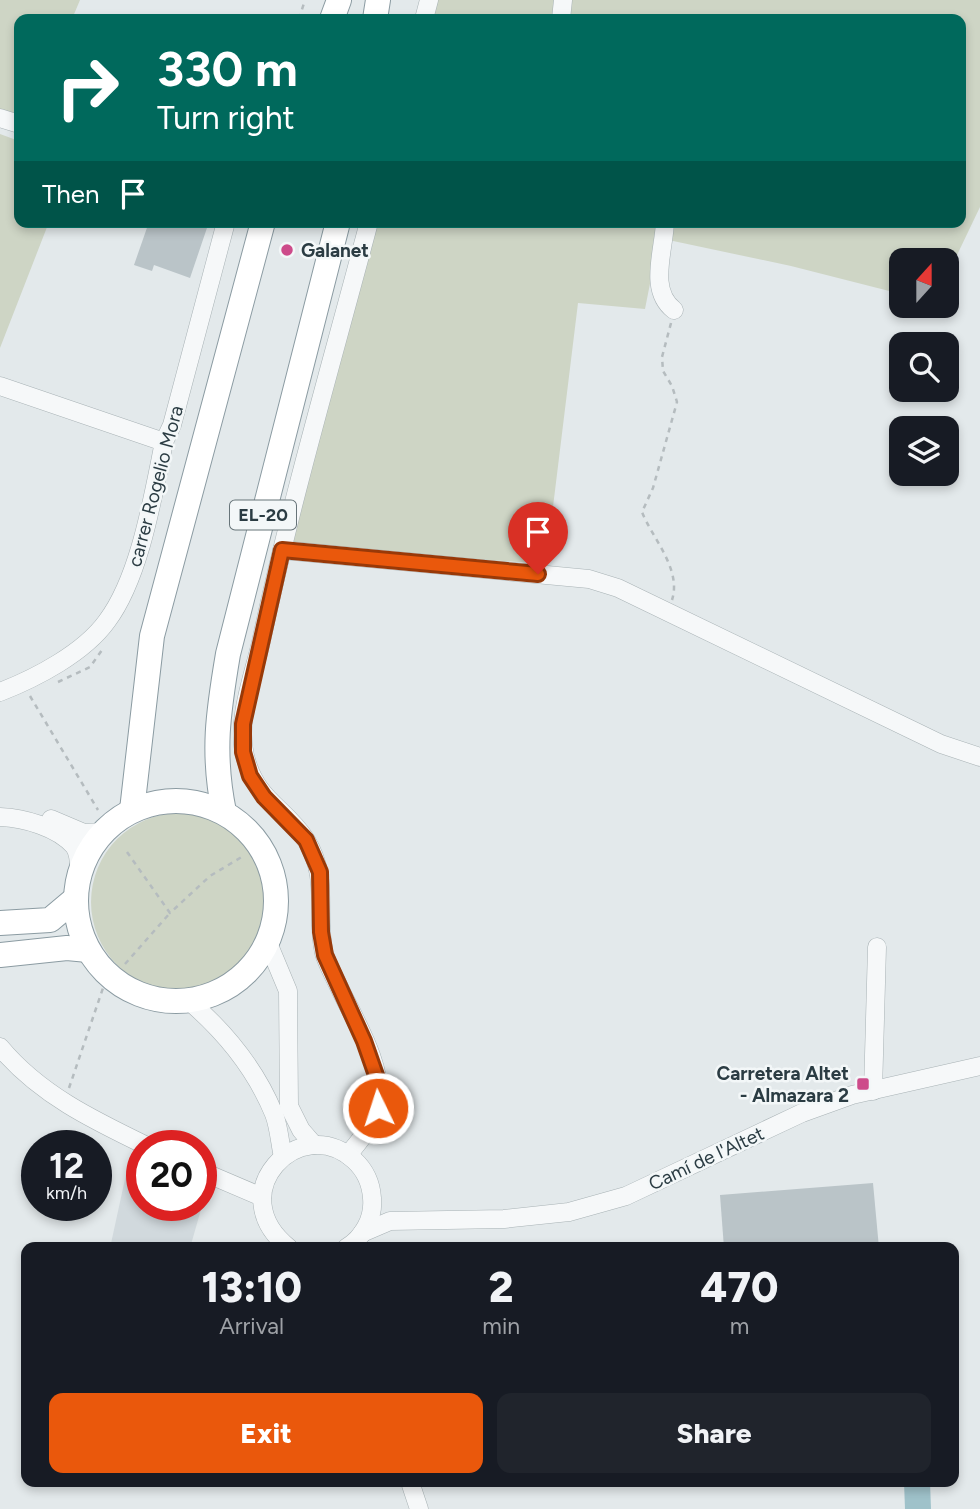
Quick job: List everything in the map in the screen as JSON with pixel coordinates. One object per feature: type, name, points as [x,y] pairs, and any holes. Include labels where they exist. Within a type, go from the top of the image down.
[{"type":"highway","points":[[132,810],[152,636],[261,228]]},
{"type":"highway","name":"EL-20","points":[[224,812],[216,773],[218,716],[228,654],[336,228]]},
{"type":"highway","points":[[162,801],[194,801],[224,812],[254,836],[272,869],[278,907],[268,943],[249,971],[221,991],[189,1001],[159,1000],[130,991],[106,973],[88,950],[78,925],[75,899],[79,874],[101,821],[162,801]]},
{"type":"highway","points":[[0,923],[50,920],[75,899]]},
{"type":"highway","points":[[0,956],[67,948],[88,950]]},
{"type":"street","name":"carrer Rogelio Mora","points":[[0,692],[62,663],[106,622],[129,581],[164,442],[172,425],[224,228]]},
{"type":"street","points":[[348,1155],[365,1134],[378,1108],[378,1081],[364,1041],[325,955],[321,932],[320,872],[306,840],[264,797],[250,776],[243,752],[243,724],[282,550],[367,228]]},
{"type":"street","points":[[664,228],[658,285],[664,302],[674,310]]},
{"type":"street","points":[[1,389],[164,442]]},
{"type":"street","points":[[282,550],[589,579],[618,588],[940,744],[980,757]]},
{"type":"street","points":[[0,805],[32,810],[84,833],[101,821]]},
{"type":"street","points":[[0,817],[34,823],[74,846],[79,855],[79,874]]},
{"type":"street","points":[[268,943],[288,991],[289,1106],[301,1129],[314,1145]]},
{"type":"street","points":[[873,1091],[877,947]]},
{"type":"street","points":[[189,1001],[213,1022],[244,1060],[275,1115],[283,1157]]},
{"type":"street","points":[[0,1047],[6,1065],[63,1103],[126,1136]]},
{"type":"street","name":"Camí de l'Altet","points":[[362,1233],[390,1221],[504,1219],[569,1212],[626,1196],[802,1113],[873,1091],[980,1066]]},
{"type":"street","points":[[281,1242],[275,1237],[264,1218],[262,1197],[265,1182],[283,1157],[314,1145],[332,1147],[348,1155],[361,1167],[370,1182],[373,1200],[370,1218],[362,1233],[352,1242]]},
{"type":"street","points":[[217,1178],[262,1197]]},
{"type":"street","points":[[373,1200],[393,1211],[426,1220]]},
{"type":"street","points":[[411,1487],[417,1508]]},
{"type":"path","points":[[668,612],[674,594],[674,582],[669,563],[642,512],[653,488],[677,402],[663,371],[662,357],[674,310]]},
{"type":"path","points":[[23,697],[30,696],[101,821]]},
{"type":"path","points":[[127,852],[170,913]]},
{"type":"path","points":[[125,964],[170,913],[210,876],[246,855]]},
{"type":"path","points":[[63,1103],[103,988]]},
{"type":"shaded area","points":[[126,1174],[126,1221],[198,1221],[192,1242],[111,1242]]},
{"type":"green space","points":[[0,0],[80,0],[74,14],[14,14],[14,116],[0,111]]},
{"type":"green space","points":[[436,0],[980,0],[980,207],[959,251],[959,248],[889,248],[889,291],[791,266],[659,238],[645,309],[578,303],[546,564],[290,546],[375,228],[966,228],[966,14],[432,14]]},
{"type":"green space","points":[[0,134],[14,139],[14,228],[47,228],[0,348]]},
{"type":"green space","points":[[180,813],[214,820],[243,839],[262,868],[269,902],[262,936],[243,965],[214,984],[180,991],[146,984],[117,965],[98,936],[91,902],[98,868],[117,839],[146,820]]},
{"type":"water","points":[[904,1487],[930,1487],[931,1509],[905,1509]]},
{"type":"building","points":[[147,228],[207,228],[190,278],[154,265],[152,271],[134,265]]},
{"type":"building","points":[[873,1183],[878,1242],[724,1242],[720,1195]]},
{"type":"place","name":"Galanet","points":[[287,250]]},
{"type":"place","name":"Carretera Altet - Almazara 2","points":[[863,1084]]},
{"type":"route","points":[[378,1108],[378,1081],[364,1041],[325,955],[321,932],[320,872],[306,840],[264,797],[250,776],[243,752],[243,724],[282,550],[538,574]]}]
